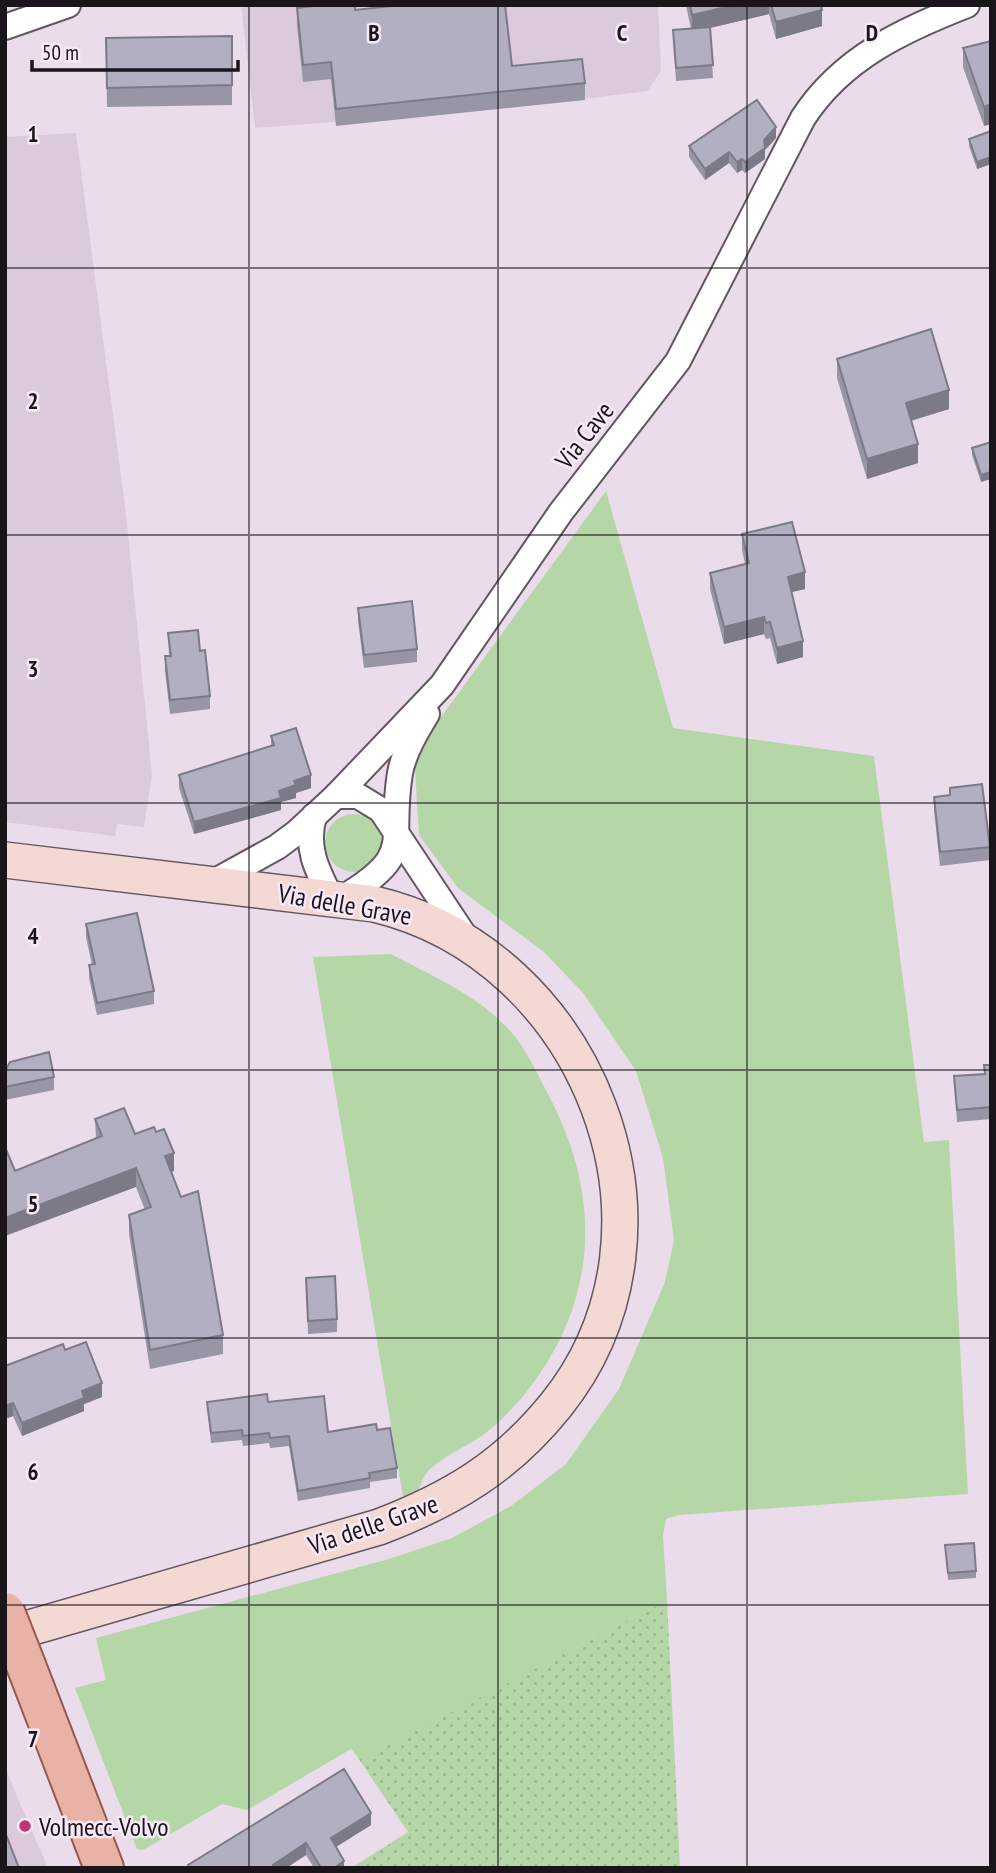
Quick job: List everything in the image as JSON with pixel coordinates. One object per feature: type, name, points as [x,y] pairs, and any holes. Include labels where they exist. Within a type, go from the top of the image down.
[{"type":"main road","name":"Via delle Grave","points":[[5,860],[336,899],[407,912],[469,941],[533,997],[576,1055],[605,1125],[615,1167],[619,1202],[618,1239],[606,1307],[578,1370],[557,1403],[531,1433],[481,1477],[432,1507],[379,1527],[5,1635]]},
{"type":"main road","points":[[5,1612],[104,1868]]},
{"type":"street","points":[[5,27],[68,5]]},
{"type":"street","name":"Via Cave","points":[[209,884],[277,847],[314,816],[442,685],[562,513],[678,361],[817,97],[829,83],[919,14],[967,5]]},
{"type":"street","points":[[314,816],[309,842],[317,870],[336,899],[380,875],[388,865],[398,835],[401,771],[408,747],[442,685]]},
{"type":"street","points":[[336,796],[358,796],[369,801],[390,819],[469,941]]},
{"type":"shaded area","points":[[241,5],[658,5],[661,70],[648,91],[500,109],[255,128]]},
{"type":"shaded area","points":[[76,133],[126,514],[152,775],[144,827],[117,824],[115,836],[5,822],[5,137]]},
{"type":"shaded area","points":[[5,1767],[19,1801],[48,1868],[5,1868]]},
{"type":"green space","points":[[606,491],[673,728],[874,756],[924,1142],[949,1140],[968,1494],[679,1515],[666,1519],[663,1535],[667,1600],[362,1760],[351,1749],[247,1810],[222,1804],[143,1850],[137,1849],[75,1688],[106,1680],[96,1638],[389,1559],[452,1538],[511,1506],[566,1464],[619,1389],[665,1282],[674,1240],[663,1158],[636,1071],[583,993],[544,952],[458,888],[419,835],[414,754]]},
{"type":"green space","points":[[354,814],[370,819],[378,827],[383,843],[378,859],[370,867],[354,872],[338,867],[330,859],[325,843],[330,827],[338,819]]},
{"type":"green space","points":[[391,954],[470,997],[499,1019],[517,1039],[549,1096],[566,1135],[578,1173],[584,1211],[585,1249],[579,1286],[567,1323],[549,1359],[525,1394],[492,1428],[429,1470],[417,1493],[403,1497],[313,957]]},
{"type":"green space","points":[[667,1600],[680,1868],[351,1868],[408,1832],[352,1749],[362,1759]]},
{"type":"building","points":[[355,5],[355,10],[401,5],[505,5],[512,66],[582,59],[585,83],[336,109],[331,62],[303,65],[297,8]]},
{"type":"building","points":[[690,5],[735,5],[692,15]]},
{"type":"building","points":[[771,5],[821,5],[822,10],[776,22]]},
{"type":"building","points":[[710,27],[713,65],[676,68],[673,30]]},
{"type":"building","points":[[232,36],[232,85],[107,88],[106,38]]},
{"type":"building","points":[[991,41],[991,104],[984,107],[963,48]]},
{"type":"building","points":[[757,100],[776,127],[764,140],[765,148],[745,162],[742,159],[737,162],[729,152],[705,169],[689,146]]},
{"type":"building","points":[[991,131],[991,157],[977,162],[969,139]]},
{"type":"building","points":[[931,329],[949,390],[906,403],[918,444],[867,459],[837,359]]},
{"type":"building","points":[[991,442],[991,472],[981,475],[972,448]]},
{"type":"building","points":[[792,522],[805,572],[788,577],[803,641],[777,648],[770,622],[766,623],[764,617],[724,627],[710,573],[749,563],[742,534]]},
{"type":"building","points":[[412,601],[417,649],[364,655],[358,608]]},
{"type":"building","points":[[198,630],[200,651],[205,650],[210,696],[170,700],[165,656],[171,656],[168,633]]},
{"type":"building","points":[[296,728],[311,775],[294,781],[296,785],[279,791],[281,798],[194,822],[179,775],[274,745],[271,736]]},
{"type":"building","points":[[982,784],[990,847],[940,852],[934,797],[950,795],[950,788]]},
{"type":"building","points":[[137,913],[154,991],[97,1003],[89,965],[95,964],[86,924]]},
{"type":"building","points":[[49,1052],[54,1077],[5,1087],[5,1071],[10,1062]]},
{"type":"building","points":[[984,1065],[991,1065],[991,1107],[957,1110],[954,1076],[985,1074]]},
{"type":"building","points":[[124,1108],[135,1134],[154,1127],[156,1132],[164,1129],[174,1153],[165,1156],[181,1197],[198,1191],[223,1335],[150,1350],[129,1215],[151,1207],[136,1168],[5,1218],[5,1147],[15,1171],[102,1136],[95,1119]]},
{"type":"building","points":[[335,1276],[337,1319],[308,1321],[306,1278]]},
{"type":"building","points":[[86,1342],[102,1383],[82,1391],[84,1398],[22,1423],[13,1403],[5,1406],[5,1366],[63,1344],[65,1350]]},
{"type":"building","points":[[267,1394],[268,1402],[324,1396],[328,1432],[376,1424],[377,1430],[390,1428],[397,1468],[369,1473],[370,1478],[298,1491],[289,1436],[270,1438],[269,1433],[243,1436],[242,1430],[211,1433],[207,1402]]},
{"type":"building","points":[[974,1543],[976,1571],[948,1573],[945,1545]]},
{"type":"building","points":[[344,1769],[371,1813],[331,1838],[344,1861],[334,1868],[321,1868],[306,1843],[273,1865],[274,1868],[190,1868],[188,1865]]},
{"type":"building","points":[[5,1832],[19,1868],[5,1868]]},
{"type":"place","name":"Volmecc-Volvo","points":[[25,1826]]}]
